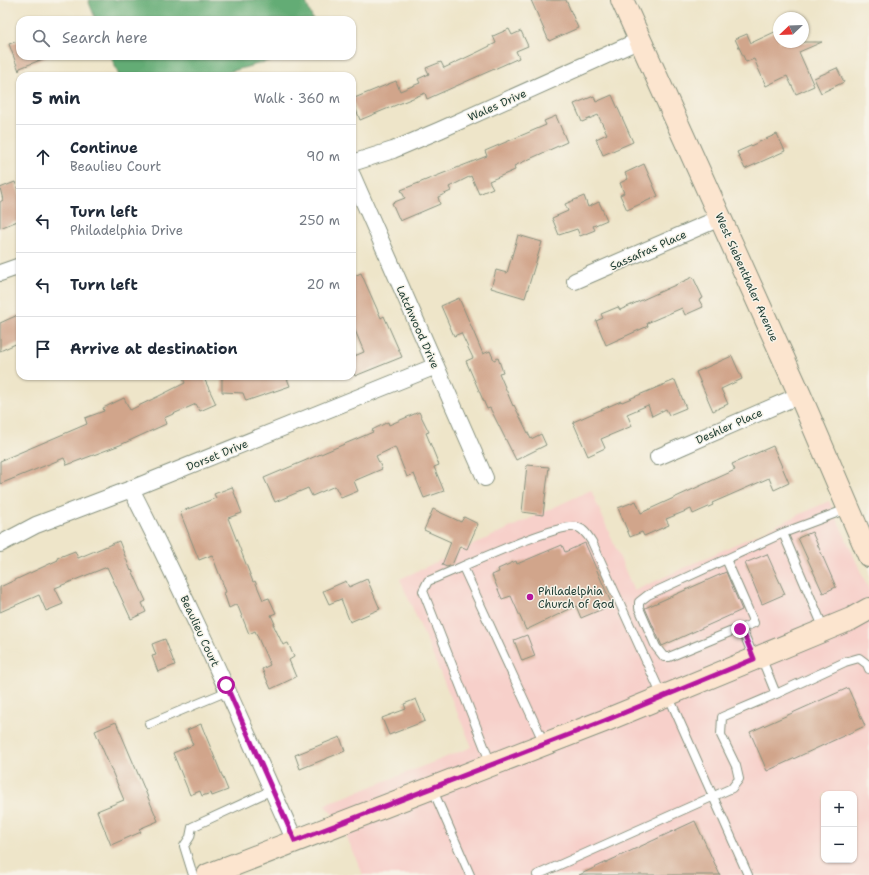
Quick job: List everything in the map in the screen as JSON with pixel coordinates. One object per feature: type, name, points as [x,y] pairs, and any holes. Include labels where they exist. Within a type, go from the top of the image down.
[{"type":"main road","name":"West Siebenthaler Avenue","points":[[622,0],[800,395],[847,509],[869,556]]},
{"type":"main road","points":[[208,875],[238,870],[295,841],[545,744],[851,619],[869,609]]},
{"type":"street","name":"Wales Drive","points":[[356,162],[393,150],[440,130],[640,40]]},
{"type":"street","name":"Latchwood Drive","points":[[356,184],[485,478]]},
{"type":"street","name":"Sassafras Place","points":[[576,281],[720,218]]},
{"type":"street","points":[[0,273],[16,267]]},
{"type":"street","name":"Dorset Drive","points":[[0,544],[36,525],[131,489],[436,366]]},
{"type":"street","name":"Deshler Place","points":[[658,457],[800,395]]},
{"type":"street","name":"Beaulieu Court","points":[[131,489],[158,542],[228,692],[295,841]]},
{"type":"lane","points":[[726,559],[754,623],[669,657],[664,657],[656,647],[639,608],[639,602],[642,598],[726,559],[783,534],[847,509]]},
{"type":"lane","points":[[491,764],[423,591],[428,581],[538,536],[565,527],[578,527],[584,531],[592,542],[714,797],[748,875]]},
{"type":"lane","points":[[783,534],[824,630]]},
{"type":"lane","points":[[463,567],[545,744]]},
{"type":"lane","points":[[740,629],[757,657],[776,694]]},
{"type":"lane","points":[[537,875],[732,788],[739,779],[736,766],[721,735],[722,717],[845,662],[859,658],[867,664],[869,669]]},
{"type":"lane","points":[[149,724],[228,692]]},
{"type":"lane","points":[[431,788],[470,875]]},
{"type":"lane","points":[[193,875],[184,846],[190,837],[192,827],[272,790]]},
{"type":"shaded area","points":[[591,490],[634,591],[829,501],[869,590],[869,875],[363,875],[341,823],[324,805],[472,747],[400,579]]},
{"type":"green space","points":[[88,0],[305,0],[311,16],[94,16]]},
{"type":"green space","points":[[113,60],[272,60],[229,72],[117,72]]},
{"type":"building","points":[[531,0],[566,0],[578,28],[549,41]]},
{"type":"building","points":[[509,29],[512,35],[521,31],[528,46],[516,51],[519,58],[427,99],[425,93],[360,120],[356,110],[356,97],[396,81],[400,91],[420,83],[418,79],[429,74],[426,68],[441,62],[444,68],[478,52],[496,43],[493,36]]},
{"type":"building","points":[[773,33],[773,48],[808,48],[799,52],[814,86],[796,94],[787,76],[766,86],[754,59],[746,62],[735,39],[747,34],[751,43]]},
{"type":"building","points":[[16,41],[16,60],[40,60],[20,68],[19,71],[9,44]]},
{"type":"building","points":[[809,42],[822,42],[809,48]]},
{"type":"building","points":[[837,68],[844,82],[821,93],[814,78]]},
{"type":"building","points":[[612,95],[633,142],[603,155],[596,139],[607,134],[598,115],[582,122],[574,104],[594,96],[596,102]]},
{"type":"building","points":[[556,116],[567,142],[514,166],[515,170],[489,181],[493,188],[479,194],[471,176],[449,187],[451,191],[438,197],[440,204],[400,221],[392,203],[405,198],[401,190],[487,156],[485,151],[546,125],[544,121]]},
{"type":"building","points":[[777,134],[785,151],[745,169],[737,152]]},
{"type":"building","points":[[644,164],[658,196],[627,210],[620,195],[624,193],[620,183],[628,179],[625,173]]},
{"type":"building","points":[[15,182],[16,185],[16,222],[0,228],[0,202],[3,200],[0,188]]},
{"type":"building","points":[[584,196],[588,207],[599,202],[607,220],[593,226],[595,230],[580,236],[577,229],[559,235],[552,218],[568,211],[565,204]]},
{"type":"building","points":[[518,235],[542,242],[525,298],[491,288],[496,270],[507,273]]},
{"type":"building","points":[[361,273],[381,318],[384,316],[402,357],[356,376],[356,355],[364,352],[356,333],[356,275]]},
{"type":"building","points":[[693,277],[703,298],[699,300],[703,307],[685,315],[682,308],[647,323],[648,326],[606,345],[596,321],[603,318],[601,314],[618,307],[620,310]]},
{"type":"building","points":[[459,298],[483,354],[490,351],[494,360],[498,358],[503,372],[499,373],[513,406],[514,405],[531,439],[541,434],[546,445],[516,460],[490,408],[487,409],[466,361],[473,358],[461,333],[454,336],[441,306]]},
{"type":"building","points":[[16,316],[16,344],[0,351],[0,323]]},
{"type":"building","points":[[732,356],[742,379],[721,389],[728,404],[713,411],[696,372]]},
{"type":"building","points":[[184,380],[205,380],[216,404],[200,411],[196,404],[164,418],[166,424],[120,445],[67,465],[64,458],[0,484],[0,461],[87,424],[85,418],[104,411],[103,408],[124,398],[130,410],[185,383]]},
{"type":"building","points":[[222,380],[288,380],[290,386],[246,401],[243,393],[222,392]]},
{"type":"building","points":[[675,380],[686,408],[669,415],[666,409],[652,416],[648,405],[627,414],[632,426],[601,439],[605,448],[588,456],[573,422]]},
{"type":"building","points":[[419,412],[429,432],[426,433],[439,465],[434,467],[444,491],[424,498],[414,474],[407,477],[395,447],[376,456],[382,469],[354,481],[358,491],[341,498],[335,486],[312,496],[308,488],[275,502],[264,478],[373,432],[372,430],[388,422],[389,425]]},
{"type":"building","points":[[773,446],[789,483],[774,490],[769,478],[712,503],[713,505],[693,514],[691,509],[666,519],[669,525],[644,536],[642,532],[630,537],[618,508],[636,501],[641,513],[735,470],[732,464]]},
{"type":"building","points":[[527,465],[549,467],[543,515],[522,512]]},
{"type":"building","points":[[232,487],[242,513],[228,518],[253,582],[255,581],[263,600],[269,598],[276,613],[271,615],[275,624],[273,624],[283,645],[288,643],[294,657],[289,660],[296,677],[271,689],[262,669],[270,665],[255,631],[249,634],[237,604],[229,608],[224,593],[226,592],[212,555],[199,560],[180,512],[216,498],[214,494]]},
{"type":"building","points":[[433,509],[461,522],[464,517],[478,524],[467,549],[460,546],[452,565],[447,567],[442,565],[451,542],[424,530]]},
{"type":"building","points":[[812,532],[836,587],[823,593],[798,538]]},
{"type":"building","points":[[119,541],[131,571],[132,570],[146,601],[142,603],[146,612],[131,619],[107,567],[55,588],[63,604],[46,611],[39,595],[0,612],[0,587],[58,560],[57,558],[75,551],[78,558]]},
{"type":"building","points":[[585,543],[612,605],[581,618],[576,606],[526,630],[511,596],[502,599],[492,575],[499,572],[498,569],[516,561],[517,564],[562,545],[565,552]]},
{"type":"building","points":[[767,554],[785,594],[762,604],[745,563]]},
{"type":"building","points":[[726,572],[742,610],[662,646],[645,608]]},
{"type":"building","points":[[367,579],[380,609],[350,622],[341,599],[329,604],[323,591],[346,581],[349,587]]},
{"type":"building","points":[[527,635],[535,656],[522,661],[514,640]]},
{"type":"building","points":[[165,639],[175,665],[158,672],[152,656],[156,655],[152,644]]},
{"type":"building","points":[[848,688],[865,726],[767,771],[750,732]]},
{"type":"building","points":[[416,699],[425,721],[389,735],[382,718],[406,709],[404,704]]},
{"type":"building","points":[[116,722],[158,821],[139,829],[141,832],[111,845],[97,811],[124,800],[95,731]]},
{"type":"building","points":[[201,724],[228,790],[212,796],[211,793],[202,796],[200,791],[190,795],[173,753],[193,745],[187,730]]},
{"type":"building","points":[[340,737],[345,751],[300,769],[295,755]]},
{"type":"building","points":[[695,821],[720,875],[579,875]]},
{"type":"place","name":"Philadelphia Church of God","points":[[530,597]]},
{"type":"route","points":[[226,685],[295,841],[604,721],[754,659],[744,634],[740,629]]}]
